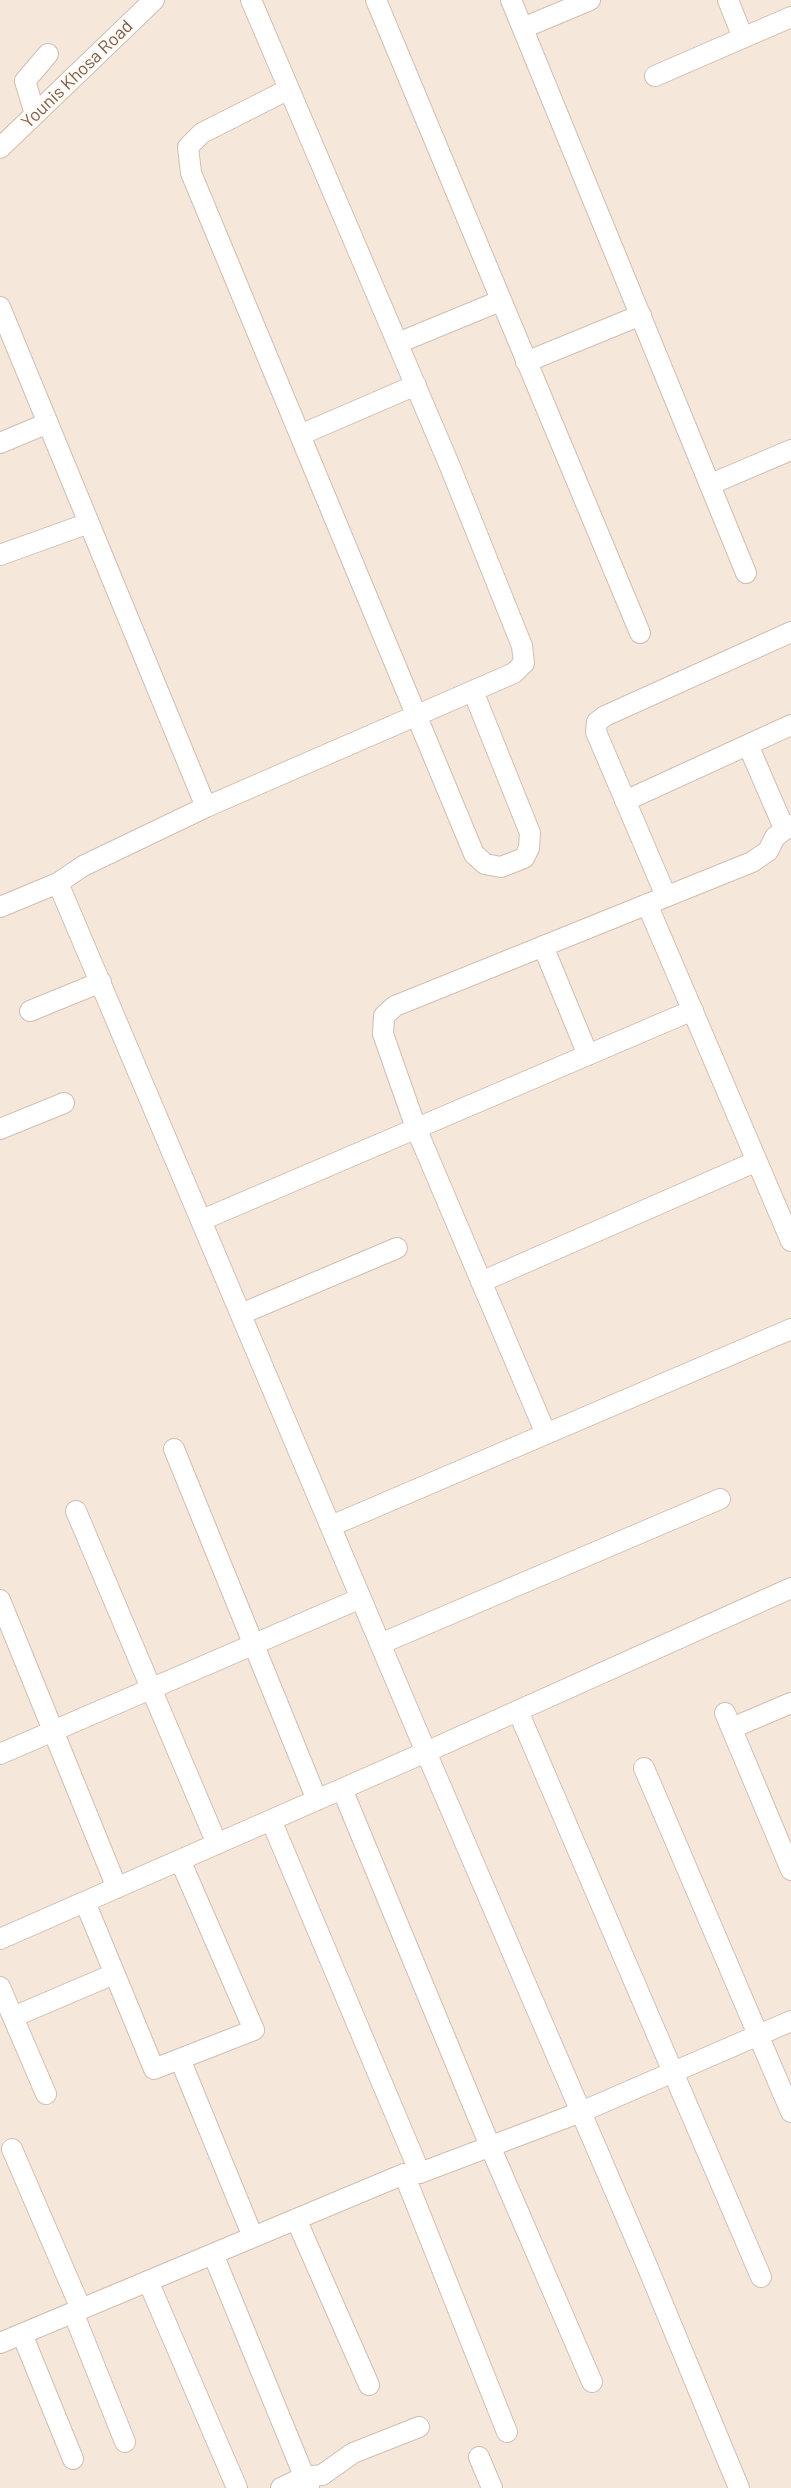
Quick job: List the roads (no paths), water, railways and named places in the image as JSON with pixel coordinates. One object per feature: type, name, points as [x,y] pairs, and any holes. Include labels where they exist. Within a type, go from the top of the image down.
[{"type":"street","name":"Younis Khosa Road","points":[[0,148],[154,0]]},
{"type":"street","points":[[0,908],[58,883],[83,866],[206,807],[514,673],[524,663],[522,646],[416,385],[251,0]]},
{"type":"street","points":[[376,0],[640,633]]},
{"type":"street","points":[[511,0],[746,573]]},
{"type":"street","points":[[523,28],[590,0]]},
{"type":"street","points":[[728,0],[743,38]]},
{"type":"street","points":[[655,76],[791,17]]},
{"type":"street","points":[[35,114],[25,81],[48,54]]},
{"type":"street","points":[[289,89],[202,133],[188,147],[191,173],[474,854],[485,864],[501,867],[524,858],[529,848],[530,833],[473,691]]},
{"type":"street","points":[[398,343],[500,301]]},
{"type":"street","points":[[0,307],[206,807]]},
{"type":"street","points":[[526,362],[642,315]]},
{"type":"street","points":[[300,435],[416,385]]},
{"type":"street","points":[[0,443],[48,423]]},
{"type":"street","points":[[711,484],[791,450]]},
{"type":"street","points":[[0,555],[89,523]]},
{"type":"street","points":[[666,896],[596,732],[597,722],[605,716],[791,632]]},
{"type":"street","points":[[625,801],[791,725]]},
{"type":"street","points":[[546,1434],[416,1128],[383,1034],[384,1016],[395,1006],[752,862],[768,851],[775,837],[788,827],[748,745]]},
{"type":"street","points":[[58,883],[739,2488]]},
{"type":"street","points":[[646,904],[791,1241]]},
{"type":"street","points":[[543,946],[588,1055]]},
{"type":"street","points":[[30,1011],[101,982]]},
{"type":"street","points":[[202,1220],[693,1010]]},
{"type":"street","points":[[0,1129],[64,1103]]},
{"type":"street","points":[[481,1282],[757,1161]]},
{"type":"street","points":[[241,1314],[396,1248]]},
{"type":"street","points":[[331,1526],[791,1329]]},
{"type":"street","points":[[174,1449],[317,1800]]},
{"type":"street","points":[[380,1644],[720,1499]]},
{"type":"street","points":[[76,1511],[217,1844]]},
{"type":"street","points":[[0,1939],[426,1752],[791,1588]]},
{"type":"street","points":[[0,1754],[361,1598]]},
{"type":"street","points":[[0,1600],[117,1888]]},
{"type":"street","points":[[791,1703],[729,1721],[791,1870]]},
{"type":"street","points":[[518,1711],[761,2277]]},
{"type":"street","points":[[644,1768],[791,2112]]},
{"type":"street","points":[[342,1789],[490,2146],[592,2382]]},
{"type":"street","points":[[271,1820],[412,2173],[507,2432]]},
{"type":"street","points":[[85,1902],[154,2069],[254,2030],[180,1860]]},
{"type":"street","points":[[13,2017],[114,1974]]},
{"type":"street","points":[[0,1987],[46,2094]]},
{"type":"street","points":[[0,2343],[296,2219],[412,2173],[581,2112],[791,2021]]},
{"type":"street","points":[[180,2059],[253,2237]]},
{"type":"street","points":[[12,2148],[77,2311],[125,2442]]},
{"type":"street","points":[[296,2219],[369,2385]]},
{"type":"street","points":[[213,2254],[306,2483]]},
{"type":"street","points":[[148,2281],[237,2488]]},
{"type":"street","points":[[22,2334],[74,2459]]},
{"type":"street","points":[[282,2488],[306,2483],[322,2475],[353,2453],[419,2427]]},
{"type":"street","points":[[479,2457],[487,2486]]}]
